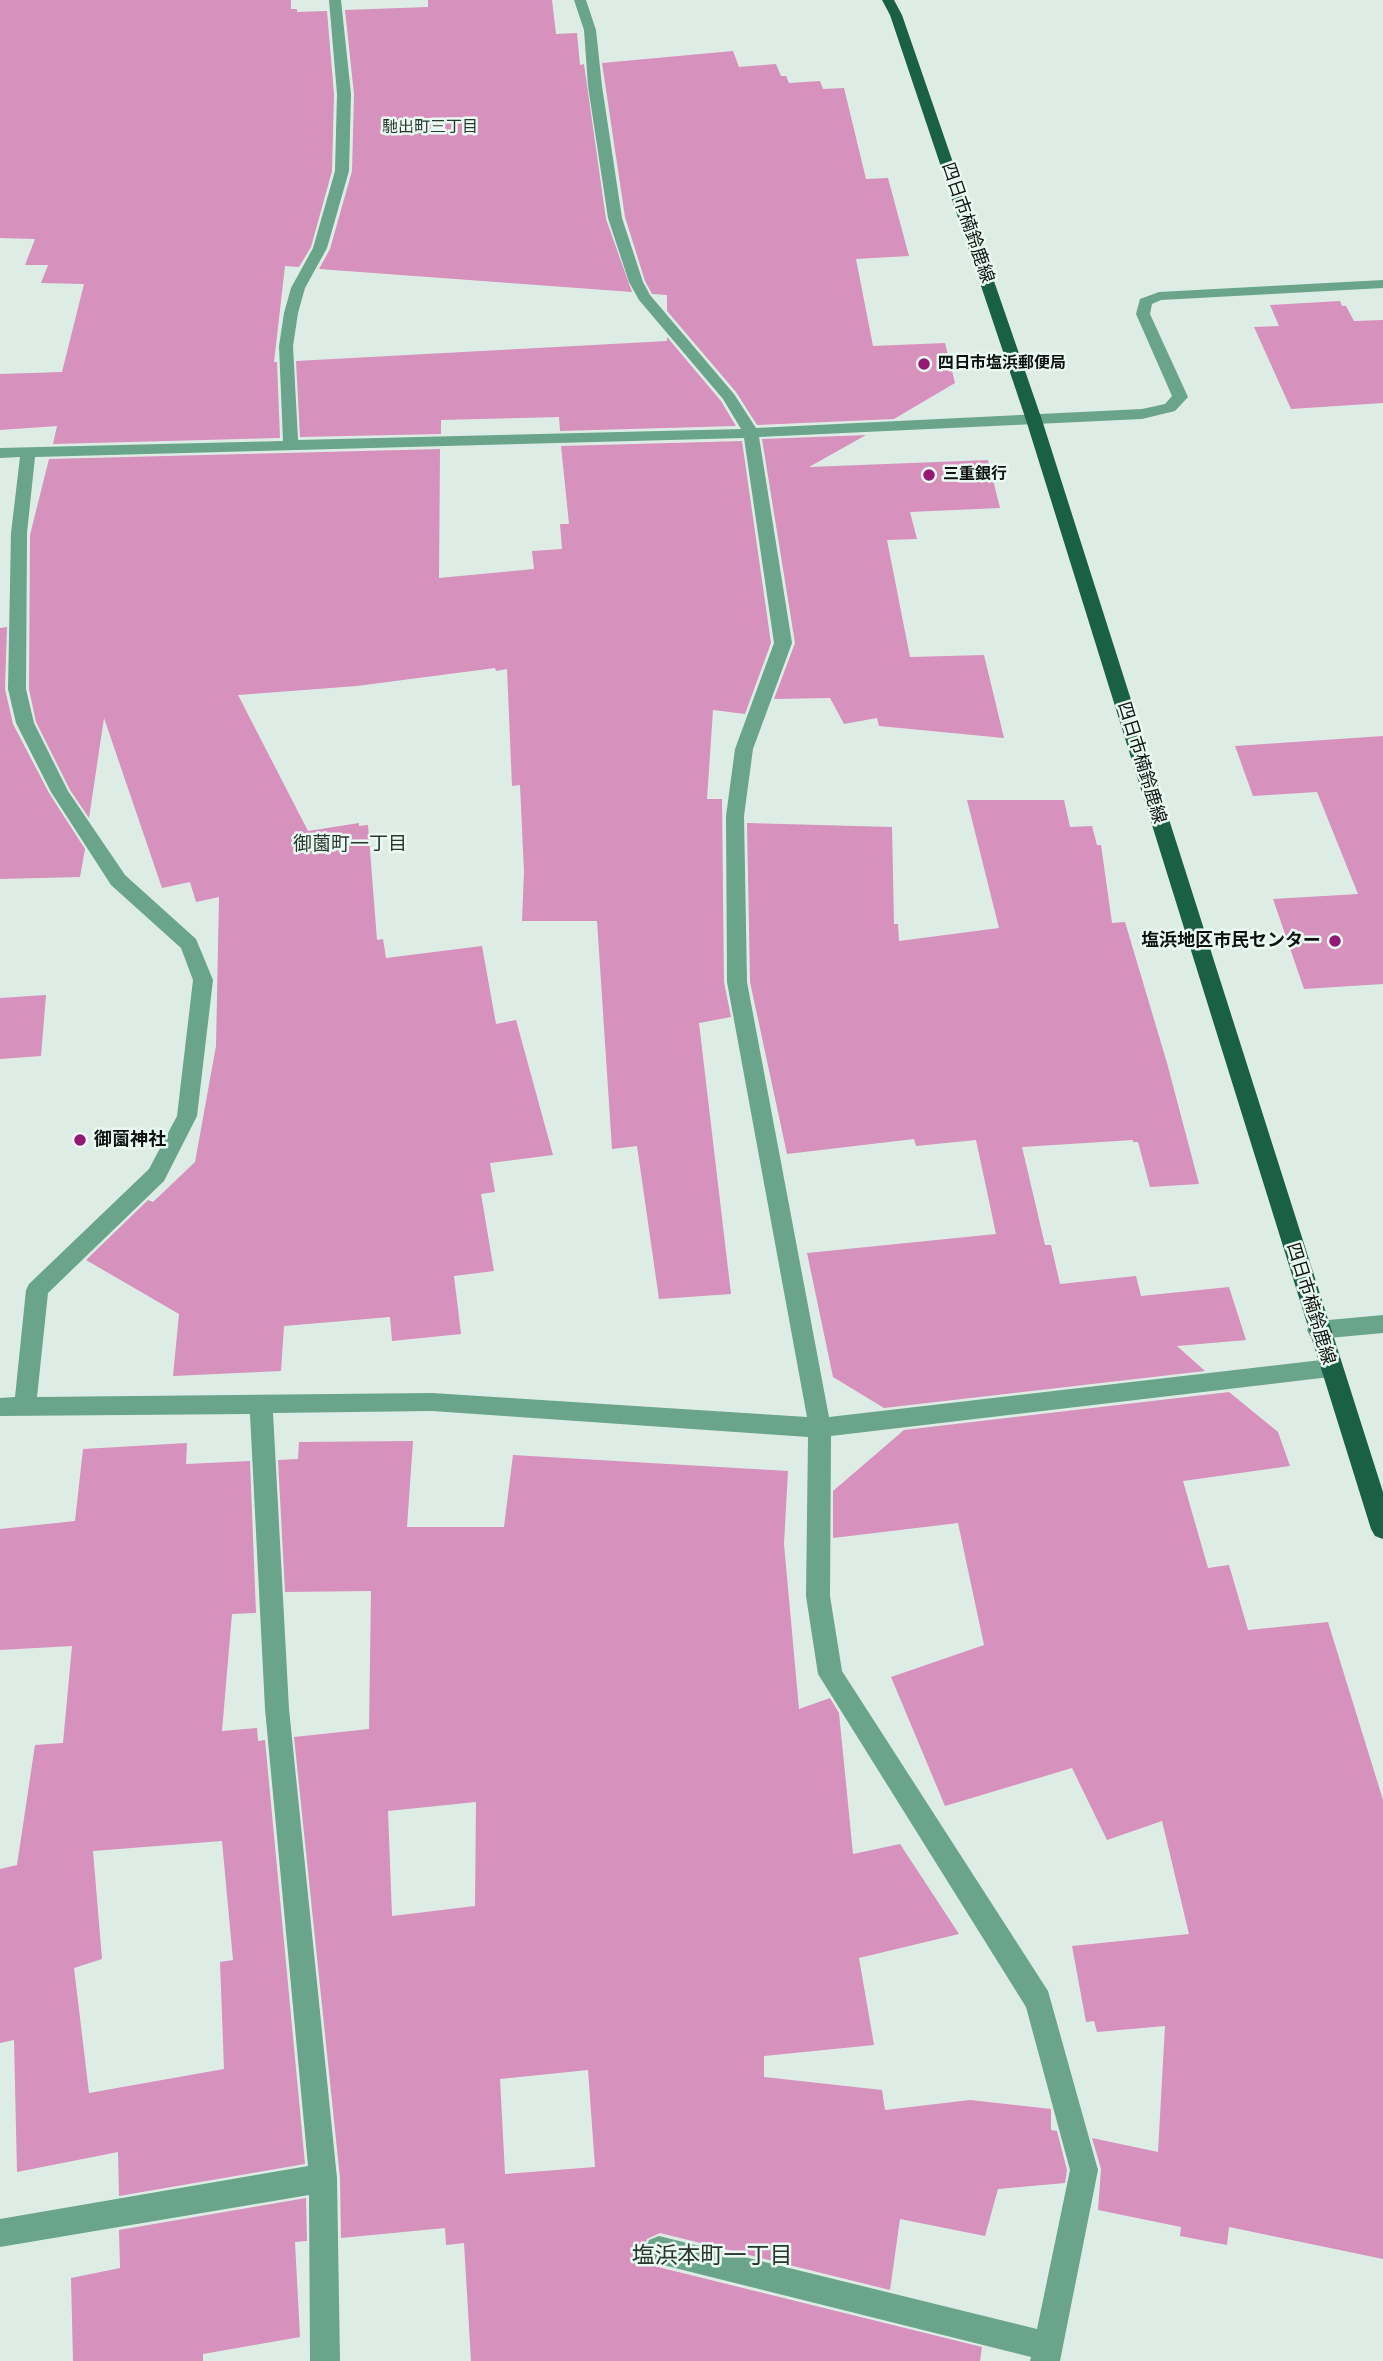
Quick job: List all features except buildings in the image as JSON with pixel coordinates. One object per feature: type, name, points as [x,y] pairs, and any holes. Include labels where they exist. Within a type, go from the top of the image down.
[{"type":"main road","name":"四日市楠鈴鹿線","points":[[888,0],[896,15],[1034,420],[1318,1330],[1383,1529]]},
{"type":"street","points":[[291,447],[286,390],[286,346],[291,313],[298,288],[320,248],[342,171],[344,94],[335,0]]},
{"type":"street","points":[[580,0],[590,30],[594,86],[615,218],[636,282],[643,297],[729,397],[751,433],[783,643],[744,749],[736,816],[737,982],[820,1428],[818,1596],[830,1674],[1038,2001],[1084,2170],[1046,2354],[659,2250]]},
{"type":"street","points":[[0,453],[751,433],[1142,414],[1170,408],[1180,397],[1143,314],[1145,302],[1159,296],[1383,284]]},
{"type":"street","points":[[25,1406],[37,1290],[157,1175],[187,1116],[203,980],[189,944],[118,880],[60,792],[25,723],[17,690],[19,533],[28,453]]},
{"type":"street","points":[[1318,1330],[1383,1324]]},
{"type":"street","points":[[0,1407],[432,1402],[820,1428],[1330,1368]]},
{"type":"street","points":[[261,1403],[277,1709],[323,2178],[325,2361]]},
{"type":"street","points":[[0,2233],[323,2178]]},
{"type":"place","name":"四日市塩浜郵便局","points":[[924,364]]},
{"type":"place","name":"三重銀行","points":[[929,475]]},
{"type":"place","name":"塩浜地区市民センター","points":[[1335,941]]},
{"type":"place","name":"御薗神社","points":[[80,1140]]},
{"type":"district","name":"馳出町三丁目","points":[[430,128]]},
{"type":"district","name":"御薗町一丁目","points":[[350,845]]},
{"type":"district","name":"塩浜本町一丁目","points":[[712,2257]]}]
